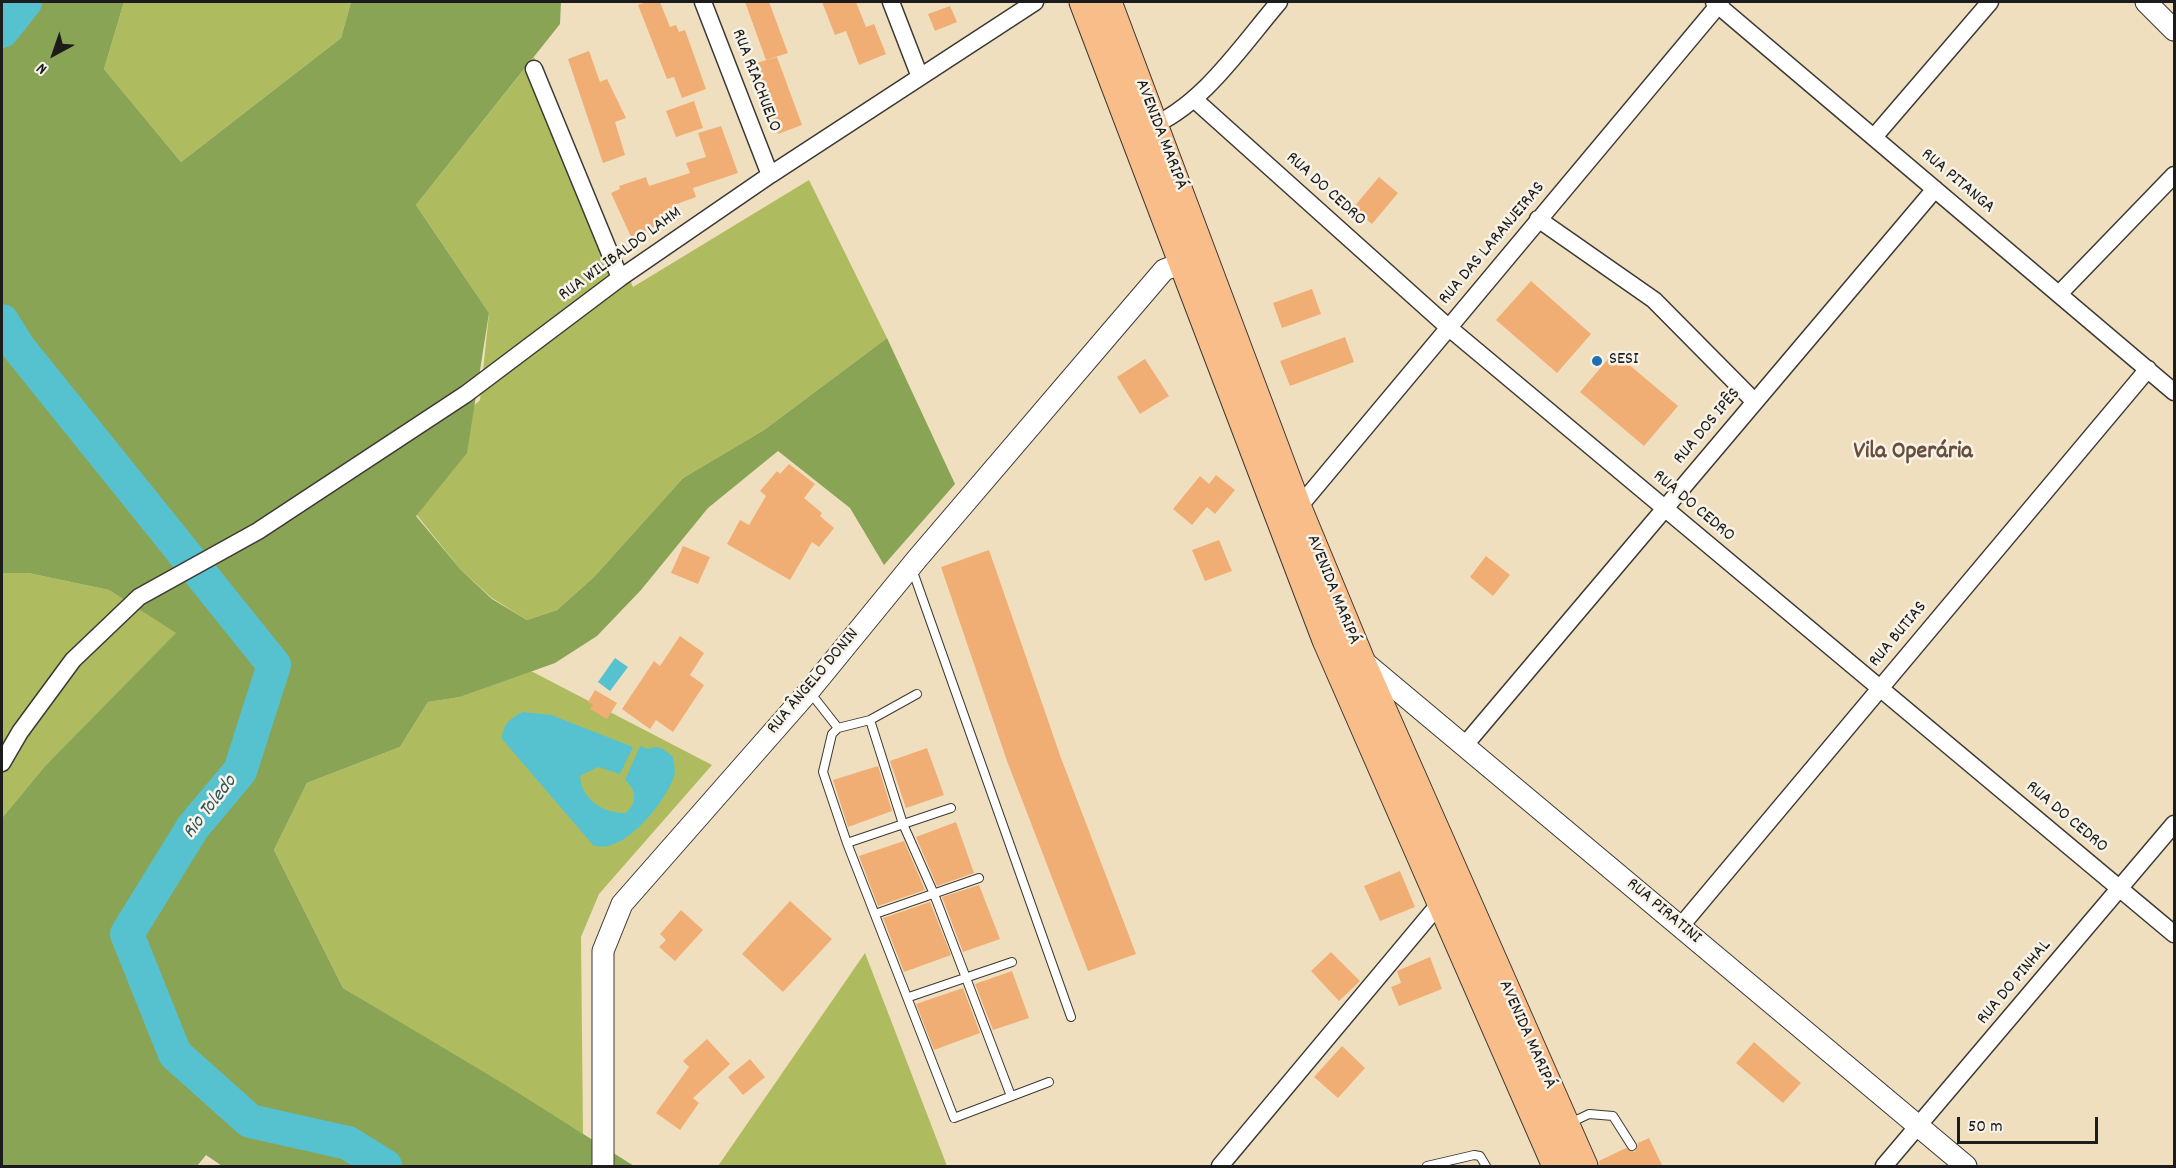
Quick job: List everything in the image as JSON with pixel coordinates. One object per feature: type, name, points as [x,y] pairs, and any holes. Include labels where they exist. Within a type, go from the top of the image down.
[{"type":"main road","name":"AVENIDA MARIPÁ","points":[[1083,2],[1144,130],[1288,511],[1349,662],[1554,1129],[1556,1167]]},
{"type":"main road","name":"AVENIDA MARIPÁ","points":[[1108,2],[1144,130]]},
{"type":"main road","name":"AVENIDA MARIPÁ","points":[[1370,711],[1440,903],[1554,1129],[1584,1167]]},
{"type":"street","name":"RUA RIACHUELO","points":[[703,2],[770,175]]},
{"type":"street","points":[[891,2],[920,77]]},
{"type":"street","name":"RUA WILIBALDO LAHM","points":[[2,763],[20,732],[73,660],[139,597],[258,531],[466,394],[620,278],[770,175],[1035,2]]},
{"type":"street","points":[[1144,130],[1195,100],[1279,2]]},
{"type":"street","name":"RUA PITANGA","points":[[1717,2],[2175,392]]},
{"type":"street","name":"RUA DAS LARANJEIRAS","points":[[1288,511],[1448,327],[1717,2]]},
{"type":"street","points":[[1874,137],[1990,2]]},
{"type":"street","points":[[2146,2],[2175,30]]},
{"type":"street","points":[[534,69],[620,278]]},
{"type":"street","name":"RUA DO CEDRO","points":[[1195,100],[1448,327],[2175,934]]},
{"type":"street","points":[[2059,294],[2175,175]]},
{"type":"street","name":"RUA DOS IPÊS","points":[[1464,746],[1935,189]]},
{"type":"street","points":[[1539,219],[1654,300],[1755,402]]},
{"type":"street","name":"RUA ÂNGELO DONIN","points":[[603,1167],[603,951],[621,904],[809,691],[911,566],[1164,270],[1193,260]]},
{"type":"street","name":"RUA BUTIAS","points":[[1680,927],[2148,369]]},
{"type":"street","name":"RUA PIRATINI","points":[[1349,662],[1464,746],[1966,1167]]},
{"type":"street","name":"RUA DO PINHAL","points":[[1884,1167],[2175,824]]},
{"type":"street","points":[[1220,1167],[1440,903]]},
{"type":"lane","points":[[911,566],[1071,1017]]},
{"type":"lane","points":[[809,691],[838,728]]},
{"type":"lane","points":[[918,694],[870,720],[838,728],[832,734],[823,772],[847,843],[909,997],[954,1118],[1049,1082]]},
{"type":"lane","points":[[870,720],[903,824],[967,977],[1011,1096]]},
{"type":"lane","points":[[847,843],[951,808]]},
{"type":"lane","points":[[875,914],[979,878]]},
{"type":"lane","points":[[909,997],[1012,962]]},
{"type":"lane","points":[[1554,1129],[1588,1114],[1613,1116],[1632,1146]]},
{"type":"lane","points":[[1427,1167],[1474,1155],[1480,1156],[1486,1167]]},
{"type":"green space","points":[[2,2],[124,2],[104,69],[181,162],[341,38],[351,2],[561,2],[560,24],[416,205],[489,313],[467,453],[416,516],[461,570],[492,599],[527,620],[557,610],[594,577],[683,478],[764,430],[887,338],[955,484],[884,565],[850,508],[778,451],[708,508],[641,590],[597,636],[555,663],[460,697],[428,702],[400,747],[307,783],[274,850],[343,988],[504,1084],[634,1166],[222,1166],[206,1155],[197,1166],[2,1166],[2,818],[45,766],[176,633],[109,590],[28,573],[2,573]]},
{"type":"green space","points":[[124,2],[351,2],[341,38],[181,162],[104,69]]},
{"type":"green space","points":[[534,57],[633,287],[809,180],[887,338],[764,430],[683,478],[594,577],[557,610],[527,620],[492,598],[461,570],[391,483],[480,400],[489,313],[416,205]]},
{"type":"green space","points":[[2,573],[28,573],[109,590],[177,633],[45,766],[2,818]]},
{"type":"green space","points":[[531,671],[712,765],[599,894],[581,937],[583,1134],[343,988],[274,850],[307,783],[400,747],[428,702],[460,697]]},
{"type":"green space","points":[[865,953],[947,1166],[718,1166]]},
{"type":"water","points":[[615,658],[628,667],[610,691],[598,682]]},
{"type":"water","points":[[523,712],[551,715],[633,747],[620,774],[598,767],[580,776],[581,784],[589,798],[602,808],[618,813],[626,813],[630,809],[634,796],[632,788],[625,780],[640,746],[648,749],[659,747],[673,757],[675,774],[662,799],[641,825],[617,843],[604,847],[593,845],[502,739],[508,722]]},
{"type":"building","points":[[646,2],[660,2],[670,27],[676,25],[679,32],[685,30],[706,89],[682,98],[674,77],[667,79],[638,5]]},
{"type":"building","points":[[745,2],[769,2],[788,53],[766,60]]},
{"type":"building","points":[[822,2],[856,2],[866,27],[874,24],[886,54],[859,65],[846,31],[835,35]]},
{"type":"building","points":[[950,6],[957,22],[935,31],[928,14]]},
{"type":"building","points":[[589,51],[600,82],[607,79],[626,118],[615,122],[625,155],[603,163],[568,59]]},
{"type":"building","points":[[777,57],[802,125],[778,134],[753,64]]},
{"type":"building","points":[[694,101],[703,128],[676,137],[666,111]]},
{"type":"building","points":[[721,126],[738,173],[693,188],[696,197],[674,205],[677,213],[668,216],[670,220],[631,237],[611,193],[620,189],[619,186],[646,177],[649,186],[690,173],[686,163],[706,157],[698,133]]},
{"type":"building","points":[[1379,177],[1398,193],[1372,224],[1353,208]]},
{"type":"building","points":[[1531,281],[1591,334],[1557,373],[1496,320]]},
{"type":"building","points":[[1312,289],[1321,314],[1282,328],[1273,303]]},
{"type":"building","points":[[1345,337],[1354,362],[1290,386],[1280,361]]},
{"type":"building","points":[[1614,352],[1678,406],[1644,446],[1580,392]]},
{"type":"building","points":[[1145,359],[1169,396],[1140,414],[1117,377]]},
{"type":"building","points":[[789,464],[815,484],[804,498],[822,513],[820,516],[834,528],[819,547],[812,542],[790,580],[727,544],[740,520],[749,525],[766,496],[760,491],[777,471],[780,474]]},
{"type":"building","points":[[1216,475],[1235,490],[1215,514],[1207,507],[1192,525],[1173,509],[1200,476],[1209,484]]},
{"type":"building","points":[[1219,540],[1232,571],[1205,581],[1192,550]]},
{"type":"building","points":[[683,546],[710,557],[698,584],[671,573]]},
{"type":"building","points":[[989,550],[1061,758],[1136,954],[1088,971],[1007,761],[941,567]]},
{"type":"building","points":[[1486,556],[1510,575],[1493,596],[1470,577]]},
{"type":"building","points":[[680,636],[704,653],[690,675],[704,685],[673,732],[656,720],[650,729],[622,709],[654,661],[660,666]]},
{"type":"building","points":[[595,690],[617,703],[607,719],[590,709],[593,705],[588,702]]},
{"type":"building","points":[[927,748],[944,795],[906,808],[890,761]]},
{"type":"building","points":[[878,766],[892,811],[848,827],[833,780]]},
{"type":"building","points":[[956,822],[974,873],[937,886],[916,837]]},
{"type":"building","points":[[904,841],[925,890],[878,906],[859,856]]},
{"type":"building","points":[[1400,871],[1415,907],[1380,921],[1364,886]]},
{"type":"building","points":[[979,885],[1000,939],[963,952],[942,897]]},
{"type":"building","points":[[790,901],[832,939],[783,992],[742,954]]},
{"type":"building","points":[[930,902],[951,955],[904,972],[883,918]]},
{"type":"building","points":[[681,910],[703,930],[675,961],[659,947],[666,940],[660,934]]},
{"type":"building","points":[[1331,952],[1360,981],[1339,1001],[1311,971]]},
{"type":"building","points":[[1430,957],[1442,989],[1399,1006],[1391,987],[1401,983],[1397,971]]},
{"type":"building","points":[[1012,971],[1029,1018],[993,1030],[975,984]]},
{"type":"building","points":[[963,988],[980,1033],[934,1050],[916,1004]]},
{"type":"building","points":[[707,1039],[730,1064],[693,1098],[699,1103],[680,1130],[656,1113],[689,1067],[683,1061]]},
{"type":"building","points":[[1754,1042],[1801,1083],[1783,1103],[1736,1063]]},
{"type":"building","points":[[1342,1046],[1365,1068],[1338,1098],[1314,1077]]},
{"type":"building","points":[[750,1059],[765,1077],[743,1095],[728,1077]]},
{"type":"building","points":[[1649,1138],[1663,1167],[1600,1167],[1599,1161],[1626,1148],[1635,1152],[1638,1143]]},
{"type":"waterway","name":"Rio Toledo","points":[[2,31],[25,2]]},
{"type":"waterway","name":"Rio Toledo","points":[[2,321],[18,347],[274,665],[240,771],[193,827],[127,934],[175,1054],[250,1121],[348,1143],[385,1166]]},
{"type":"place","name":"SESI","points":[[1597,361]]},
{"type":"district","name":"Vila Operária","points":[[1913,454]]}]
